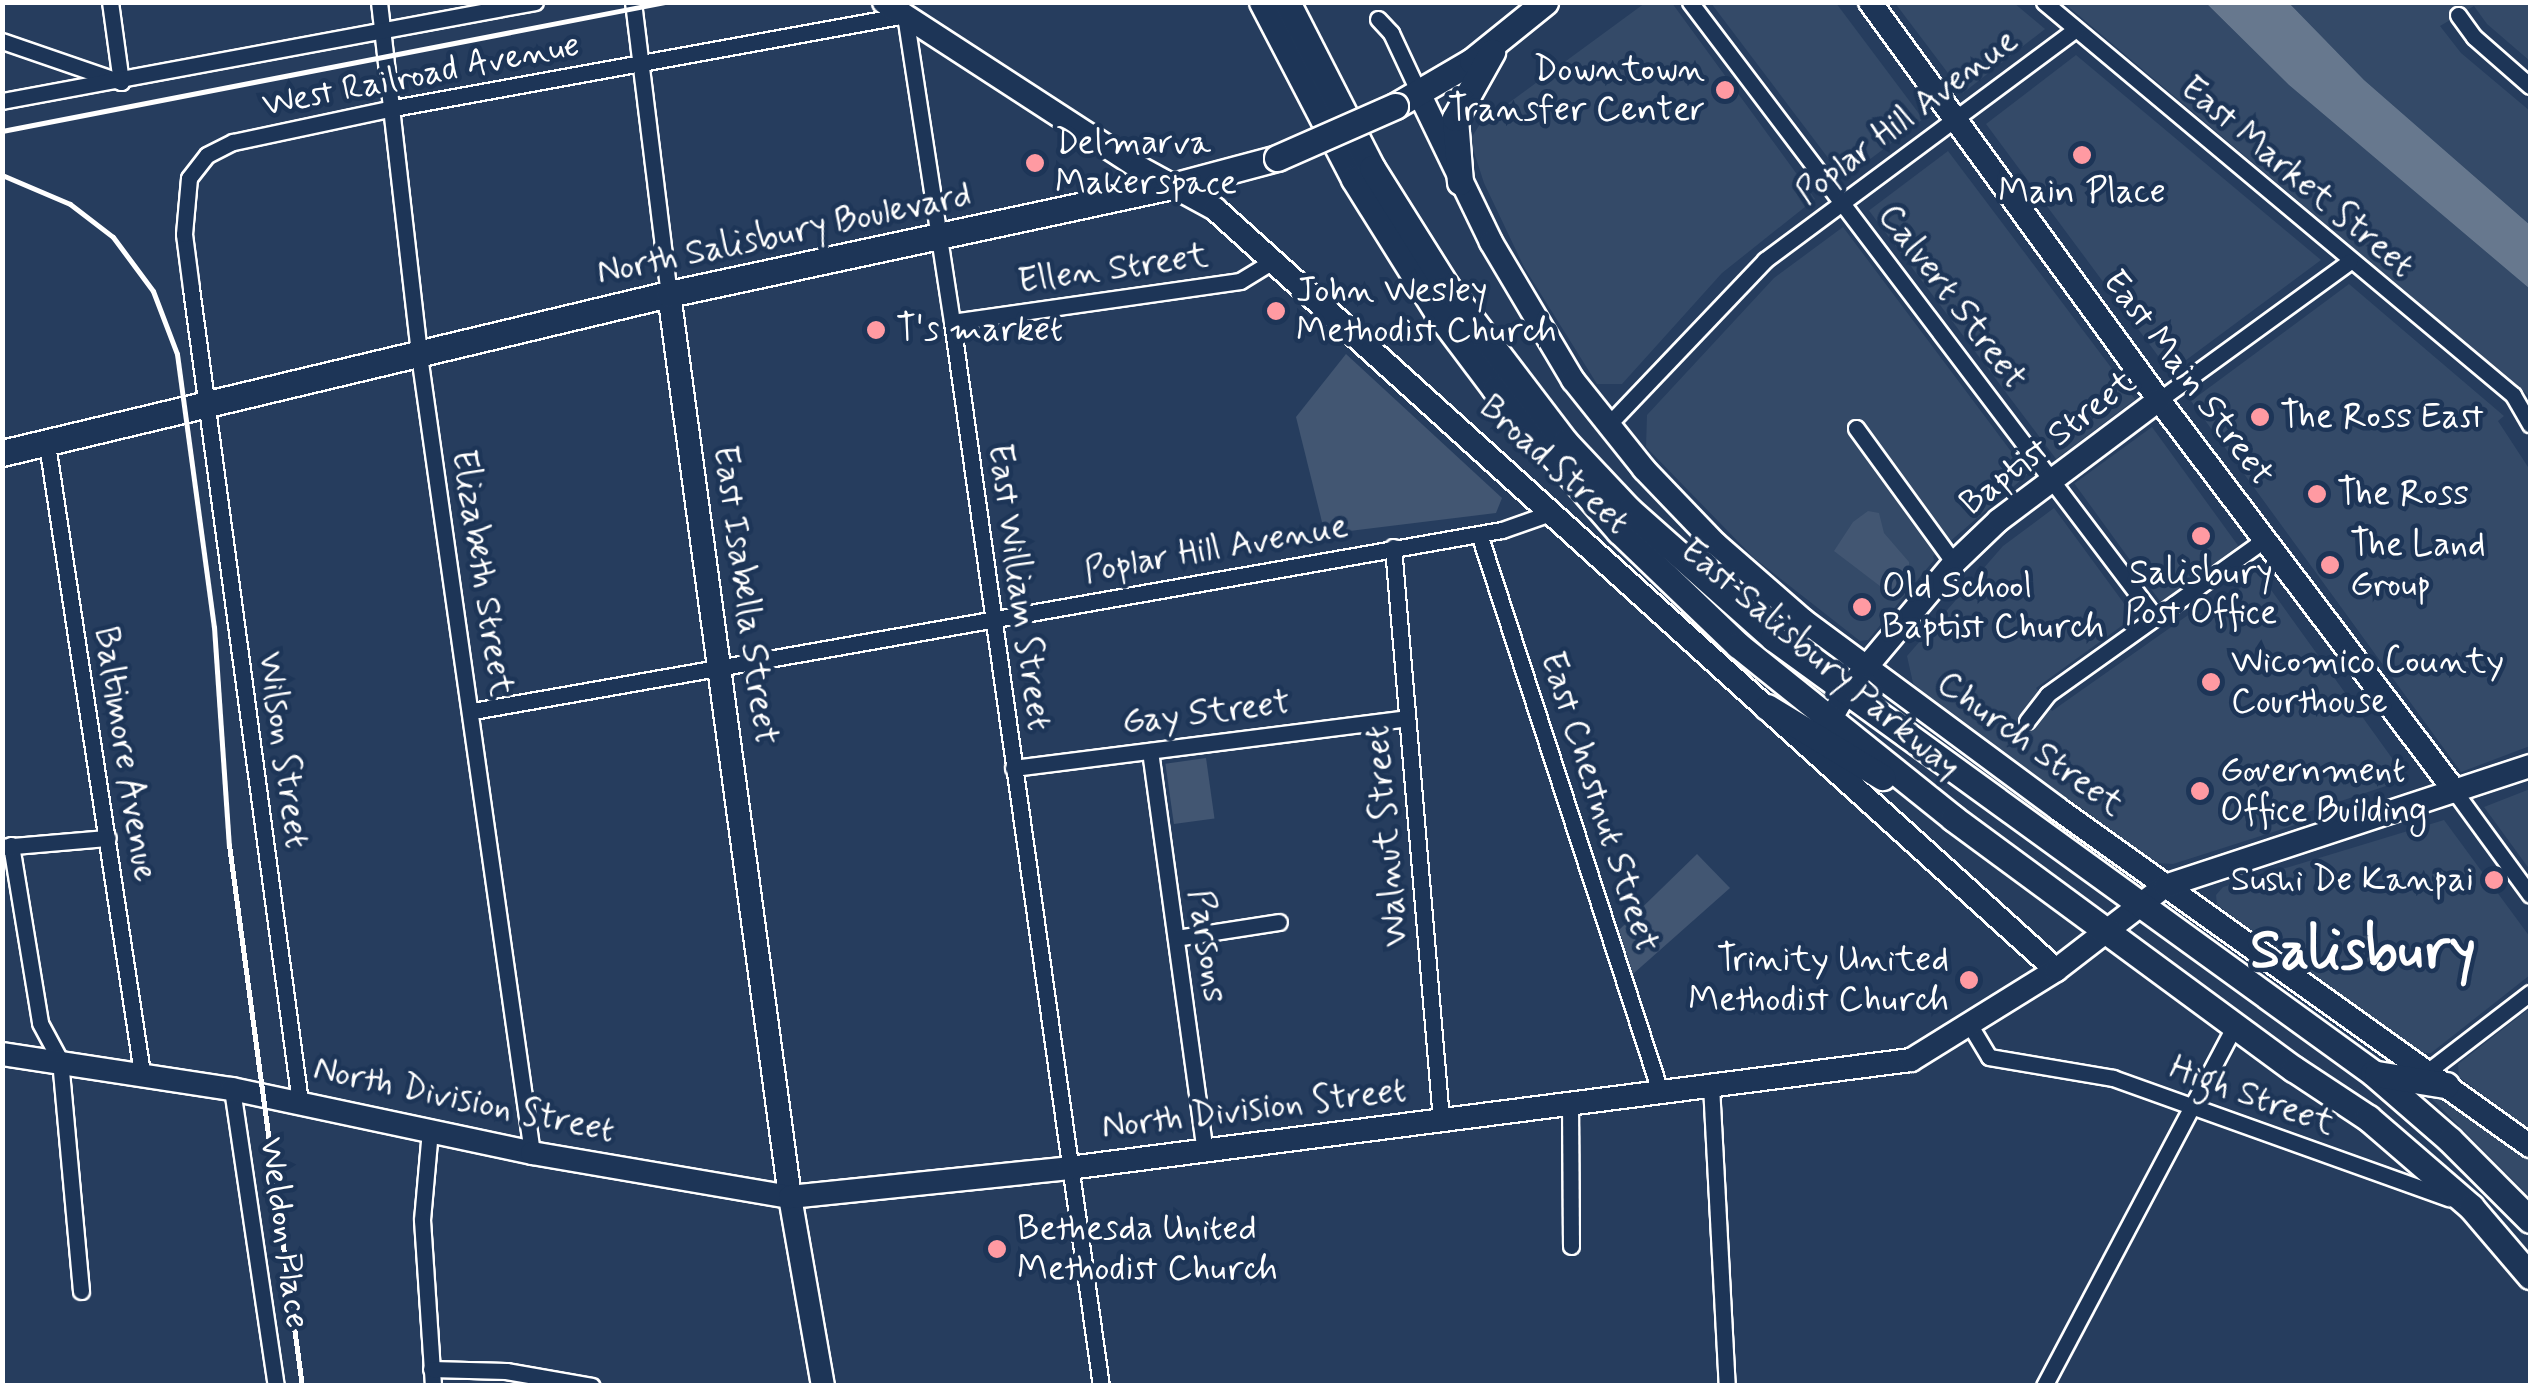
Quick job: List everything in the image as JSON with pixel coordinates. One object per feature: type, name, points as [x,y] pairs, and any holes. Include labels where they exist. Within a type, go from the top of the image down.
[{"type":"main road","name":"East Salisbury Parkway","points":[[1262,2],[1309,98],[1379,222],[1437,312],[1495,388],[1647,559],[1738,646],[1953,818],[2368,1118],[2471,1207],[2530,1276]]},
{"type":"main road","name":"East Salisbury Parkway","points":[[1287,2],[1408,229],[1447,287],[1565,442],[1706,583],[2140,906],[2373,1073],[2450,1140],[2530,1220]]},
{"type":"main road","name":"North Salisbury Boulevard","points":[[2,453],[669,294],[1172,186],[1277,158],[1420,95],[1545,2]]},
{"type":"main road","points":[[1460,182],[1456,118],[1500,39]]},
{"type":"main road","points":[[1767,707],[1953,818]]},
{"type":"main road","points":[[2373,1073],[2436,1079]]},
{"type":"street","points":[[110,2],[121,82]]},
{"type":"street","name":"Elizabeth Street","points":[[378,2],[419,355],[473,711],[532,1153]]},
{"type":"street","points":[[2,101],[121,82],[535,2]]},
{"type":"street","name":"East Isabella Street","points":[[632,2],[790,1197],[824,1386]]},
{"type":"street","name":"Broad Street","points":[[884,2],[1172,186],[1216,208],[2056,970]]},
{"type":"street","name":"Calvert Street","points":[[1690,2],[2155,617]]},
{"type":"street","name":"East Main Street","points":[[1870,2],[2159,400],[2455,792]]},
{"type":"street","name":"East Market Street","points":[[2044,2],[2349,262],[2514,395],[2530,424]]},
{"type":"street","points":[[2458,15],[2474,37],[2530,86]]},
{"type":"street","name":"West Railroad Avenue","points":[[207,407],[184,234],[184,205],[197,164],[233,142],[388,109],[905,16]]},
{"type":"street","name":"East William Street","points":[[905,16],[940,235],[1102,1386]]},
{"type":"street","name":"Church Street","points":[[1378,19],[1391,34],[1460,182],[1553,348],[1608,425],[1716,544],[1804,620],[1868,668],[2530,1146]]},
{"type":"street","name":"Poplar Hill Avenue","points":[[1608,425],[1745,278],[2076,29]]},
{"type":"street","points":[[2,41],[121,82]]},
{"type":"street","name":"Ellen Street","points":[[952,322],[1240,281],[1276,259]]},
{"type":"street","name":"Baptist Street","points":[[1830,720],[1847,690],[1954,564],[2000,520],[2349,262]]},
{"type":"street","name":"Wilson Street","points":[[207,407],[300,1102]]},
{"type":"street","points":[[1856,428],[1954,564]]},
{"type":"street","name":"Baltimore Avenue","points":[[48,444],[142,1073]]},
{"type":"street","name":"Poplar Hill Avenue","points":[[473,711],[1479,534],[1525,524],[1554,512]]},
{"type":"street","name":"East Chestnut Street","points":[[1479,534],[1660,1091]]},
{"type":"street","points":[[2027,721],[2048,694],[2264,540]]},
{"type":"street","name":"Walnut Street","points":[[1393,547],[1441,1120]]},
{"type":"street","name":"Gay Street","points":[[1012,768],[1407,718]]},
{"type":"street","name":"Parsons","points":[[1150,750],[1205,1150]]},
{"type":"street","name":"North Division Street","points":[[2,1054],[232,1089],[532,1153],[790,1197],[1069,1168],[1911,1060],[1971,1027],[2056,970],[2165,886],[2530,766]]},
{"type":"street","points":[[2455,792],[2530,895]]},
{"type":"street","points":[[80,1291],[60,1060],[40,1023],[7,846],[108,838]]},
{"type":"street","points":[[1176,938],[1279,922]]},
{"type":"street","points":[[2436,1079],[2530,993]]},
{"type":"street","points":[[2044,1386],[2235,1024]]},
{"type":"street","name":"High Street","points":[[1971,1027],[1989,1057],[2113,1078],[2471,1207]]},
{"type":"street","points":[[1711,1085],[1727,1386]]},
{"type":"street","name":"Weldon Place","points":[[232,1089],[276,1386]]},
{"type":"street","points":[[1570,1103],[1571,1246]]},
{"type":"street","points":[[430,1130],[422,1220],[432,1377],[522,1372],[592,1386]]},
{"type":"shaded area","points":[[1645,3],[1672,3],[1815,199],[1722,273],[1622,384],[1597,384],[1524,267],[1484,183],[1470,140],[1480,124]]},
{"type":"shaded area","points":[[1711,3],[1836,3],[1923,119],[1844,179]]},
{"type":"shaded area","points":[[1895,3],[2014,3],[2045,29],[1963,93]]},
{"type":"shaded area","points":[[2064,3],[2206,3],[2289,85],[2530,289],[2530,397]]},
{"type":"shaded area","points":[[2206,3],[2289,3],[2364,80],[2530,225],[2530,289],[2289,85]]},
{"type":"shaded area","points":[[2289,3],[2530,3],[2530,61],[2487,24],[2474,6],[2440,26],[2461,53],[2530,111],[2530,225],[2364,80]]},
{"type":"shaded area","points":[[2076,55],[2321,260],[2170,372],[1986,124]]},
{"type":"shaded area","points":[[1948,151],[2135,399],[2056,459],[1869,211]]},
{"type":"shaded area","points":[[1843,227],[2028,474],[1933,556],[1934,560],[1868,640],[1860,641],[1754,558],[1646,447],[1647,415],[1774,278]]},
{"type":"shaded area","points":[[2349,284],[2504,416],[2498,421],[2530,470],[2530,746],[2461,772],[2191,401]]},
{"type":"shaded area","points":[[1346,354],[1502,498],[1496,513],[1325,534],[1296,417]]},
{"type":"shaded area","points":[[2152,427],[2238,546],[2161,602],[2074,483]]},
{"type":"shaded area","points":[[2054,508],[2134,617],[2036,688],[2052,711],[2191,613],[2204,614],[2244,585],[2246,575],[2256,569],[2407,779],[2296,816],[2298,824],[2173,864],[2157,863],[1925,696],[1913,683],[1907,656],[2003,546]]},
{"type":"shaded area","points":[[1868,511],[1879,513],[1884,533],[1909,562],[1909,579],[1893,596],[1834,551],[1853,522]]},
{"type":"shaded area","points":[[1206,758],[1214,818],[1174,824],[1165,764]]},
{"type":"shaded area","points":[[2530,789],[2530,870],[2484,807]]},
{"type":"shaded area","points":[[2444,820],[2530,937],[2530,975],[2431,1053],[2419,1053],[2217,905],[2216,895],[2223,887]]},
{"type":"shaded area","points":[[1697,854],[1730,888],[1633,974],[1619,930]]},
{"type":"shaded area","points":[[2530,1008],[2530,1130],[2459,1077],[2458,1064]]},
{"type":"shaded area","points":[[2426,1093],[2446,1096],[2530,1158],[2530,1197]]},
{"type":"railway","points":[[2,131],[665,2]]},
{"type":"railway","points":[[2,175],[70,204],[113,237],[153,291],[177,354],[214,627],[229,845],[302,1386]]},
{"type":"place","name":"Downtown Transfer Center","points":[[1725,90]]},
{"type":"place","name":"Main Place","points":[[2082,155]]},
{"type":"place","name":"Delmarva Makerspace","points":[[1035,163]]},
{"type":"place","name":"John Wesley Methodist Church","points":[[1276,311]]},
{"type":"place","name":"T's market","points":[[876,330]]},
{"type":"place","name":"The Ross East","points":[[2260,417]]},
{"type":"place","name":"The Ross","points":[[2317,494]]},
{"type":"place","name":"Salisbury Post Office","points":[[2201,536]]},
{"type":"place","name":"The Land Group","points":[[2330,565]]},
{"type":"place","name":"Old School Baptist Church","points":[[1862,607]]},
{"type":"place","name":"Wicomico County Courthouse","points":[[2211,682]]},
{"type":"place","name":"Government Office Building","points":[[2200,791]]},
{"type":"place","name":"Sushi De Kanpai","points":[[2494,880]]},
{"type":"place","name":"Trinity United Methodist Church","points":[[1969,980]]},
{"type":"place","name":"Bethesda United Methodist Church","points":[[997,1249]]},
{"type":"district","name":"Salisbury","points":[[2363,953]]}]
